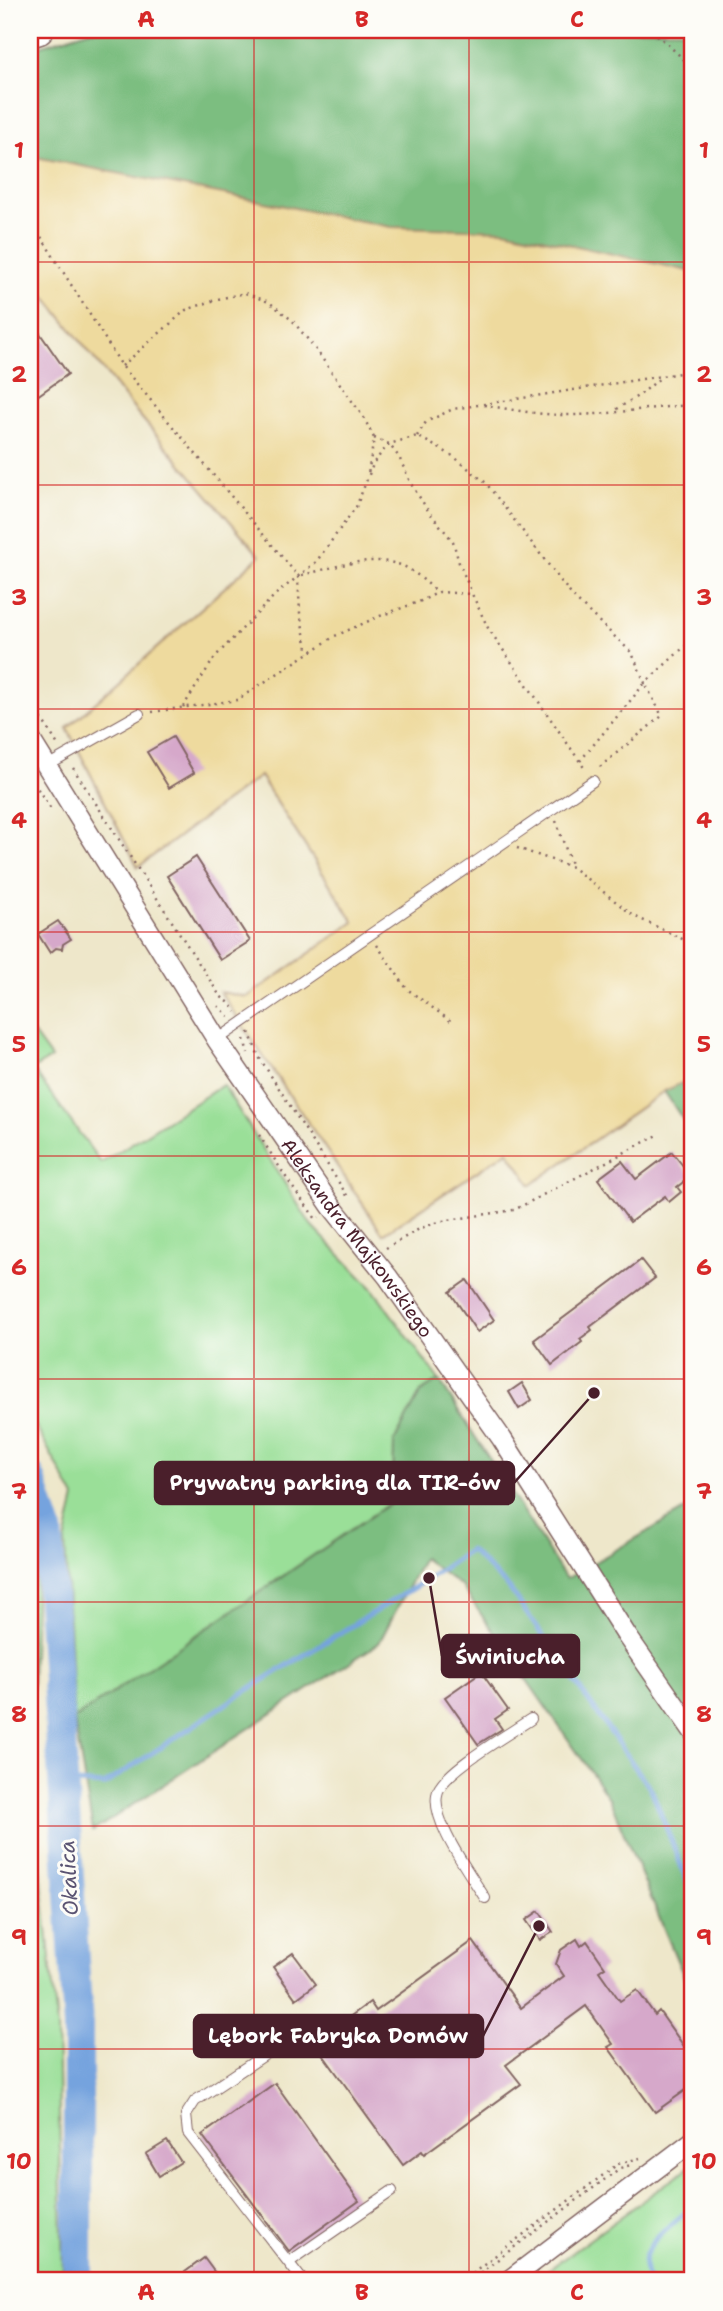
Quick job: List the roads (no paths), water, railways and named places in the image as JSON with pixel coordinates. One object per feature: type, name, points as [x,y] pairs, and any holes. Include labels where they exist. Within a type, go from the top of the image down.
[{"type":"main road","points":[[30,33],[39,30]]},
{"type":"street","name":"Aleksandra Majkowskiego","points":[[30,738],[217,1040],[325,1197],[372,1256],[502,1440],[627,1636],[693,1731]]},
{"type":"street","points":[[508,2281],[693,2141]]},
{"type":"lane","points":[[47,766],[139,714]]},
{"type":"lane","points":[[217,1040],[593,780]]},
{"type":"lane","points":[[485,1898],[449,1840],[438,1812],[437,1793],[448,1776],[531,1719]]},
{"type":"lane","points":[[290,2038],[195,2101],[186,2115],[188,2133],[303,2281]]},
{"type":"lane","points":[[289,2262],[392,2190]]},
{"type":"waterway","name":"Okalica","points":[[30,1477],[48,1531],[78,2026],[78,2281]]},
{"type":"waterway","points":[[63,1782],[104,1785],[241,1694],[470,1550],[509,1588],[652,1791],[693,1896]]},
{"type":"waterway","points":[[651,2281],[645,2270],[644,2260],[648,2249],[693,2206]]},
{"type":"place","name":"Prywatny parking dla TIR-ów","points":[[594,1393]]},
{"type":"place","name":"Świniucha","points":[[429,1578]]},
{"type":"place","name":"Lębork Fabryka Domów","points":[[539,1926]]}]
